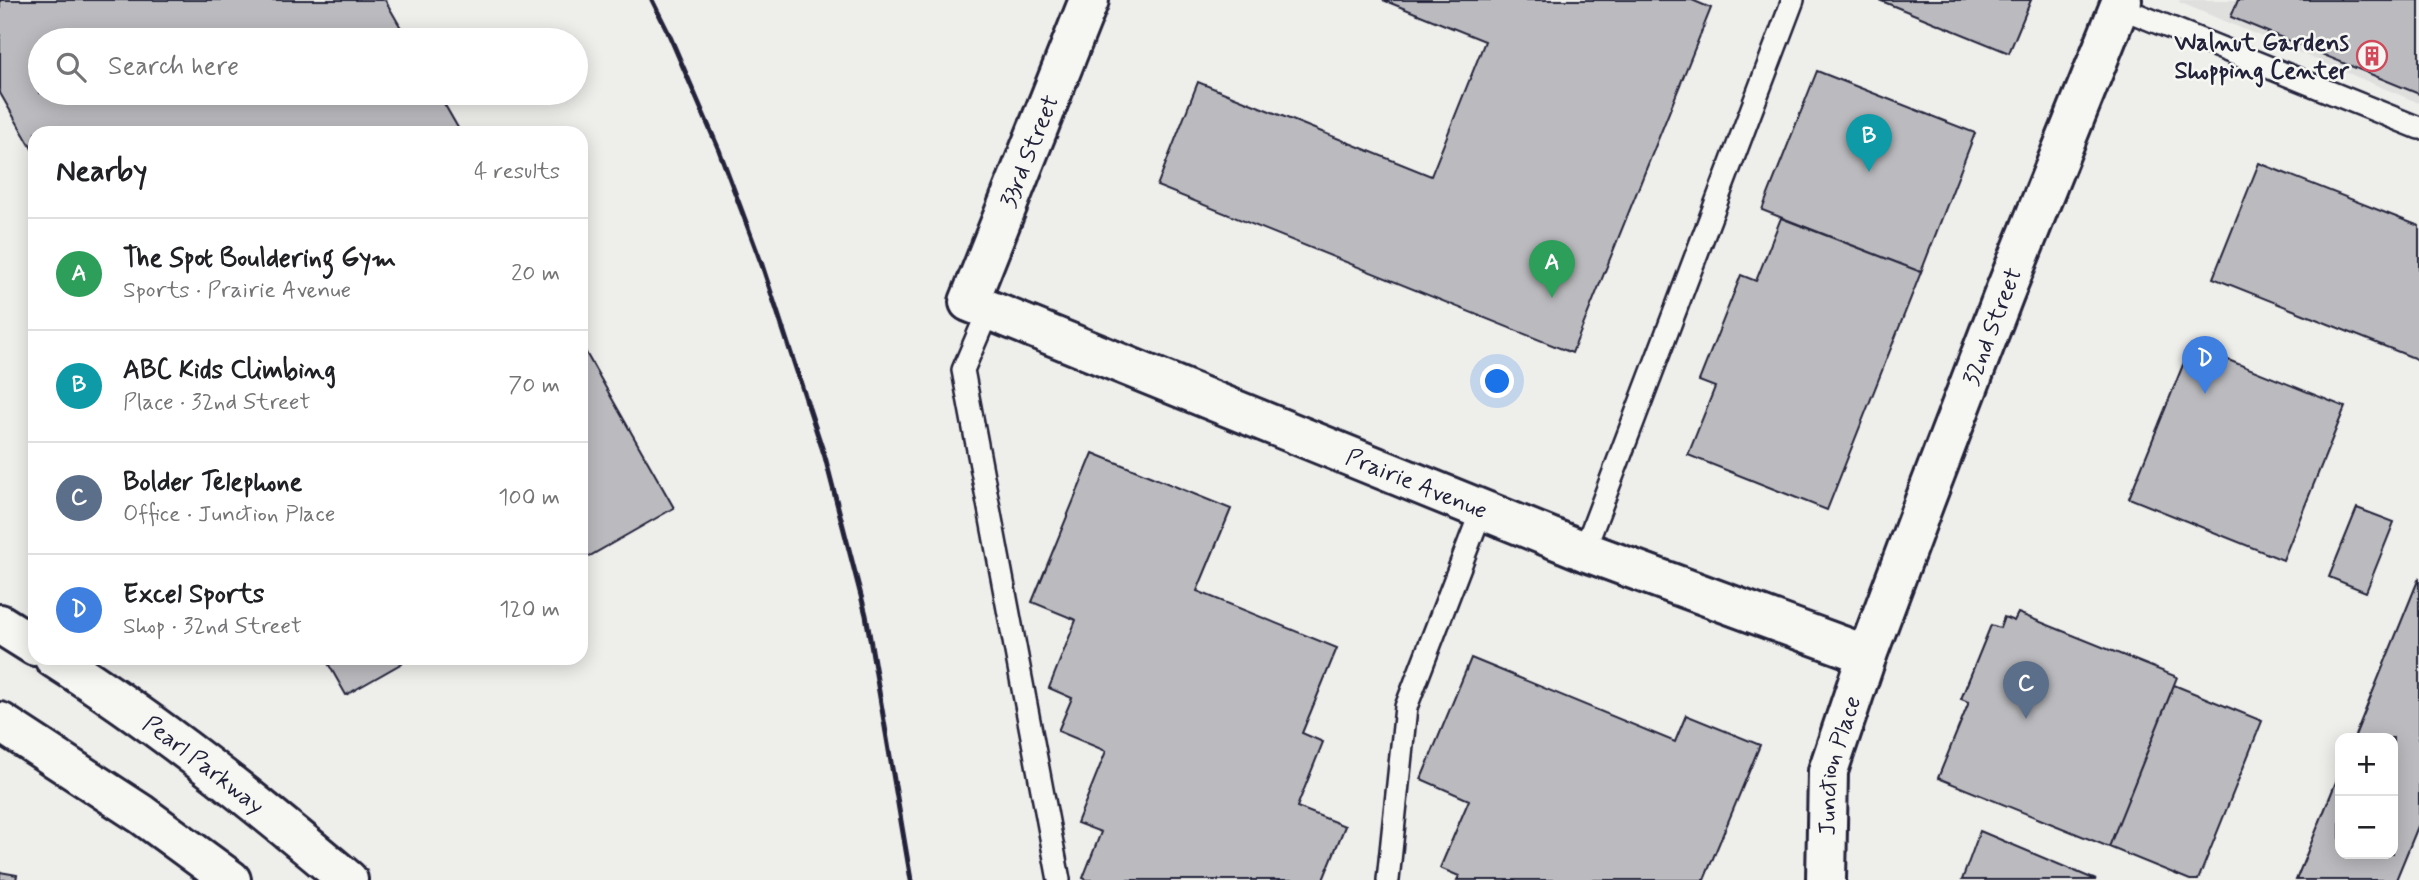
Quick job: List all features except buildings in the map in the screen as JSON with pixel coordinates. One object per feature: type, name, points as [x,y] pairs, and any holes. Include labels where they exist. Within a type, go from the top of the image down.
[{"type":"street","name":"33rd Street","points":[[979,305],[1089,0]]},
{"type":"street","name":"32nd Street","points":[[1867,655],[2004,294],[2120,4]]},
{"type":"street","name":"Prairie Avenue","points":[[979,305],[1584,551],[1867,655]]},
{"type":"street","points":[[0,624],[28,642]]},
{"type":"street","name":"Junction Place","points":[[1826,880],[1828,771],[1867,655]]},
{"type":"street","name":"Pearl Parkway","points":[[65,665],[210,766],[348,880]]},
{"type":"street","points":[[0,722],[141,814],[231,880]]},
{"type":"lane","points":[[1584,551],[1793,0]]},
{"type":"lane","points":[[2120,4],[2419,128]]},
{"type":"lane","points":[[979,305],[963,370],[1059,880]]},
{"type":"lane","points":[[1388,880],[1406,707],[1482,509]]},
{"type":"shaded area","name":"Walnut Gardens Shopping Center","points":[[2419,0],[2419,103],[2179,2]]},
{"type":"railway","points":[[652,0],[719,150],[762,265],[825,457],[866,615],[911,880]]},
{"type":"place","name":"Walnut Gardens Shopping Center","points":[[2372,56]]},
{"type":"place","name":"ABC Kids Climbing","points":[[1869,172]]},
{"type":"place","name":"The Spot Bouldering Gym","points":[[1552,298]]},
{"type":"place","name":"Excel Sports","points":[[2205,394]]},
{"type":"place","name":"Bolder Telephone","points":[[2026,719]]}]
